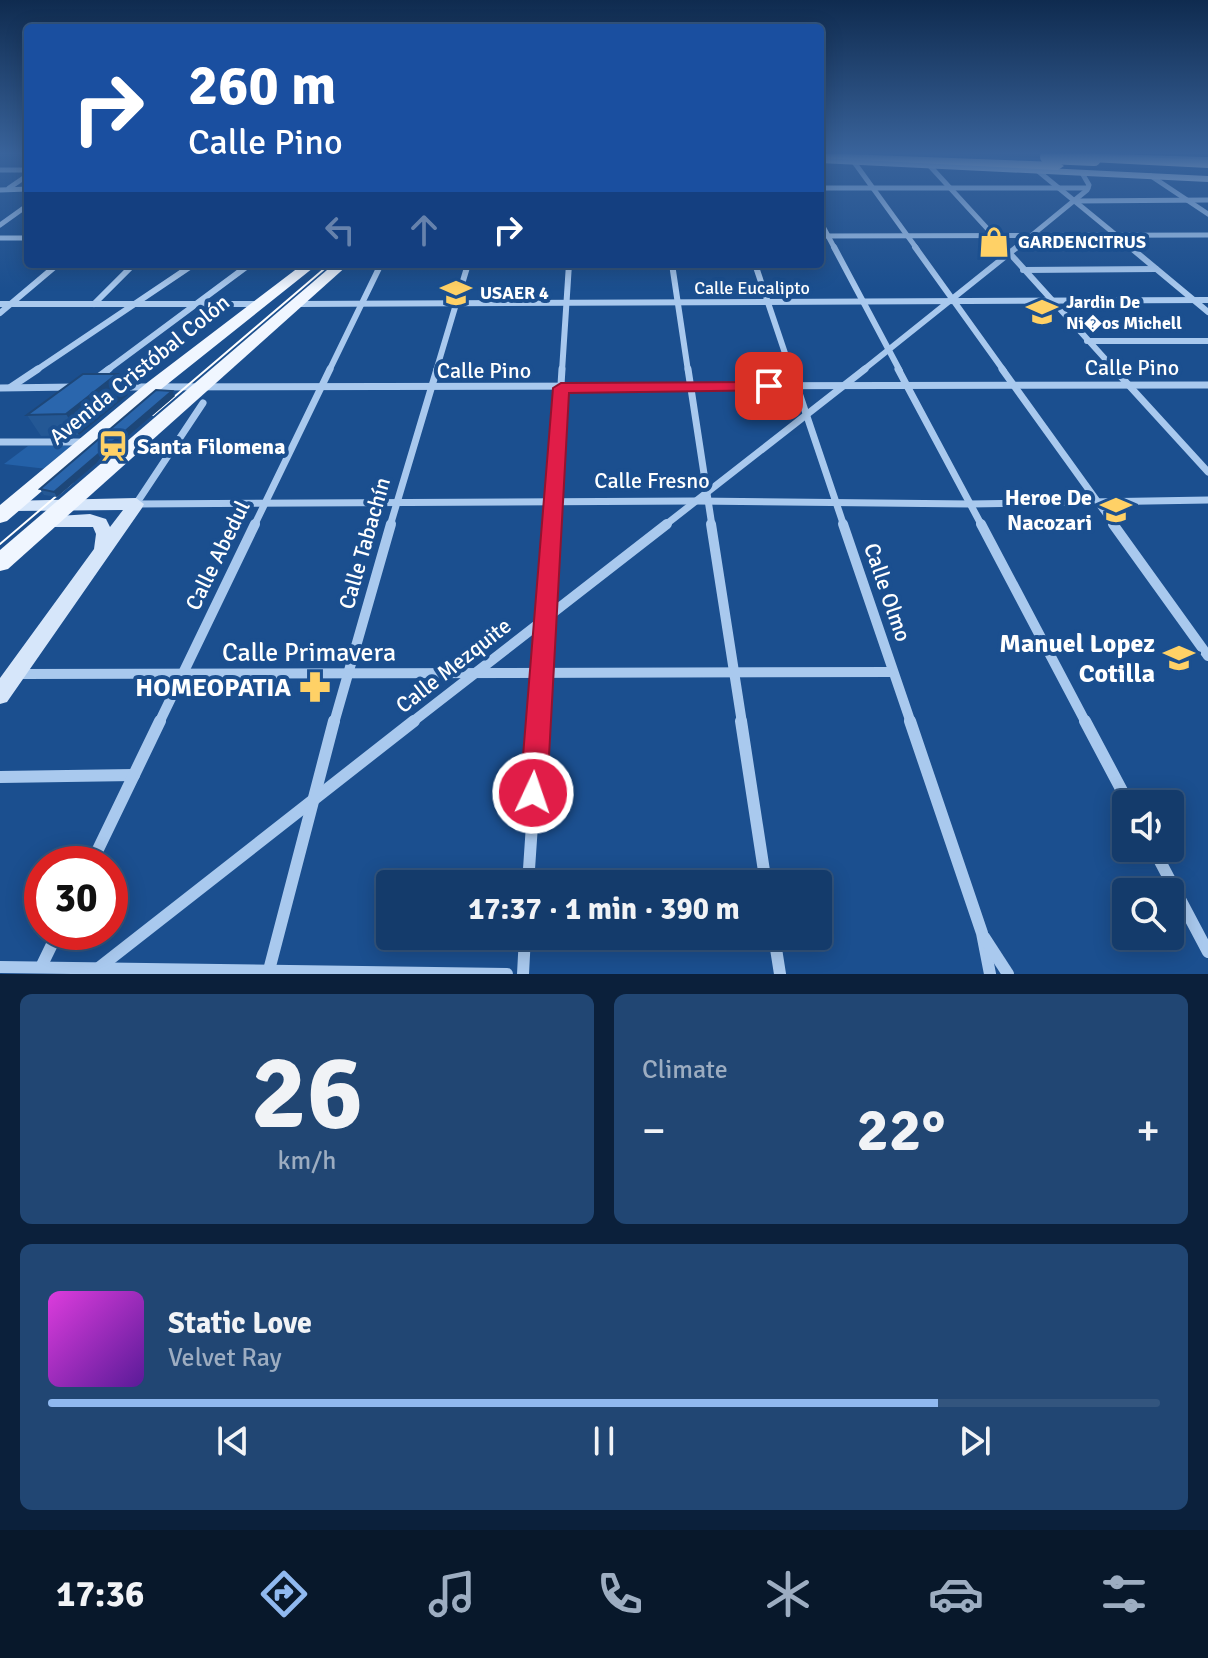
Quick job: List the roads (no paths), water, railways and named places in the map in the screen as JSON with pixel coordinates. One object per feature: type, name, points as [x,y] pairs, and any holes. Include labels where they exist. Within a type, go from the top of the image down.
[{"type":"main road","name":"Avenida Cristóbal Colón","points":[[4,509],[154,386],[306,268]]},
{"type":"main road","points":[[0,563],[202,395],[338,268]]},
{"type":"main road","points":[[0,695],[136,504]]},
{"type":"main road","name":"Calle Fresno","points":[[4,509],[56,514],[136,504]]},
{"type":"main road","points":[[56,514],[100,523],[105,534],[101,553]]},
{"type":"street","points":[[880,198],[1208,656]]},
{"type":"street","points":[[958,198],[1208,472]]},
{"type":"street","points":[[1072,198],[1208,312]]},
{"type":"street","name":"Calle Mezquite","points":[[93,972],[696,501],[707,497],[1078,198]]},
{"type":"street","points":[[1187,200],[1208,214]]},
{"type":"street","points":[[1075,201],[1208,200]]},
{"type":"street","points":[[0,225],[24,208]]},
{"type":"street","points":[[824,236],[1208,235]]},
{"type":"street","points":[[824,236],[889,350],[1122,790]]},
{"type":"street","points":[[0,238],[24,238]]},
{"type":"street","points":[[0,313],[53,268]]},
{"type":"street","points":[[94,304],[130,268]]},
{"type":"street","points":[[10,387],[188,268]]},
{"type":"street","points":[[85,387],[245,268]]},
{"type":"street","name":"Calle Abedul","points":[[100,846],[379,268]]},
{"type":"street","name":"Calle Tabachín","points":[[268,972],[347,673],[467,268]]},
{"type":"street","points":[[529,870],[569,268]]},
{"type":"street","points":[[673,268],[764,870]]},
{"type":"street","name":"Calle Olmo","points":[[756,268],[982,933],[990,974]]},
{"type":"street","points":[[1023,270],[1156,269]]},
{"type":"street","name":"Calle Eucalipto","points":[[297,304],[1208,300]]},
{"type":"street","points":[[0,304],[262,304]]},
{"type":"street","points":[[1087,341],[1208,341]]},
{"type":"street","name":"Calle Pino","points":[[0,388],[154,386],[202,395],[322,389],[1208,385]]},
{"type":"street","points":[[136,504],[202,395]]},
{"type":"street","points":[[0,442],[86,442]]},
{"type":"street","name":"Calle Fresno","points":[[707,497],[970,504],[1208,500]]},
{"type":"street","name":"Calle Fresno","points":[[136,504],[696,501]]},
{"type":"street","name":"Calle Primavera","points":[[14,674],[892,672]]},
{"type":"street","points":[[0,777],[134,775]]},
{"type":"street","points":[[1160,862],[1208,952]]},
{"type":"street","name":"Calle Olmo","points":[[982,933],[1008,974]]},
{"type":"street","points":[[41,967],[49,950]]},
{"type":"street","points":[[523,974],[524,950]]},
{"type":"street","points":[[776,950],[780,974]]},
{"type":"street","points":[[0,967],[93,972],[507,974]]},
{"type":"tram line","points":[[153,415],[325,268]]},
{"type":"tram line","points":[[0,544],[73,482]]},
{"type":"place","name":"GARDENCITRUS","points":[[994,242]]},
{"type":"place","name":"USAER 4","points":[[456,293]]},
{"type":"place","name":"Jardin De Ni�os Michell","points":[[1042,312]]},
{"type":"place","name":"Santa Filomena","points":[[113,446]]},
{"type":"place","name":"Heroe De Nacozari","points":[[1116,510]]},
{"type":"place","name":"Manuel Lopez Cotilla","points":[[1179,658]]},
{"type":"place","name":"HOMEOPATIA","points":[[315,687]]}]
